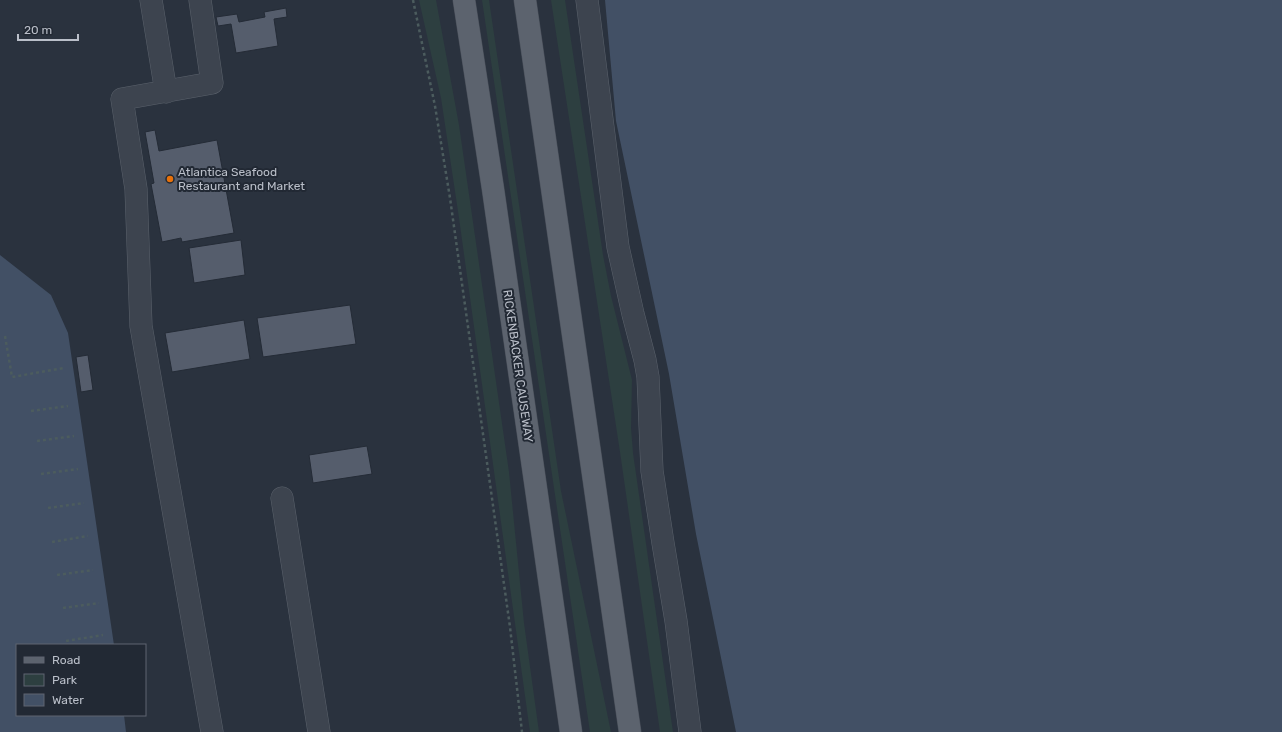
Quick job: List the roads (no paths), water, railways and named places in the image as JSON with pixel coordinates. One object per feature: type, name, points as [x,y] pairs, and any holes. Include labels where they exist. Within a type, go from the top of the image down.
[{"type":"main road","name":"RICKENBACKER CAUSEWAY","points":[[464,0],[493,189],[571,732]]},
{"type":"main road","points":[[525,0],[630,732]]},
{"type":"lane","points":[[150,0],[166,92]]},
{"type":"lane","points":[[200,0],[212,84],[122,99],[136,189],[141,326],[212,732]]},
{"type":"lane","points":[[587,0],[618,247],[648,377],[652,471],[662,543],[676,621],[690,732]]},
{"type":"lane","points":[[282,498],[319,732]]},
{"type":"water","points":[[605,0],[1282,0],[1282,732],[736,732],[696,534],[669,374],[616,121]]},
{"type":"water","points":[[0,255],[51,295],[68,333],[114,644],[16,644],[16,716],[124,716],[126,732],[0,732]]},
{"type":"place","name":"Atlantica Seafood Restaurant and Market","points":[[170,179]]}]
